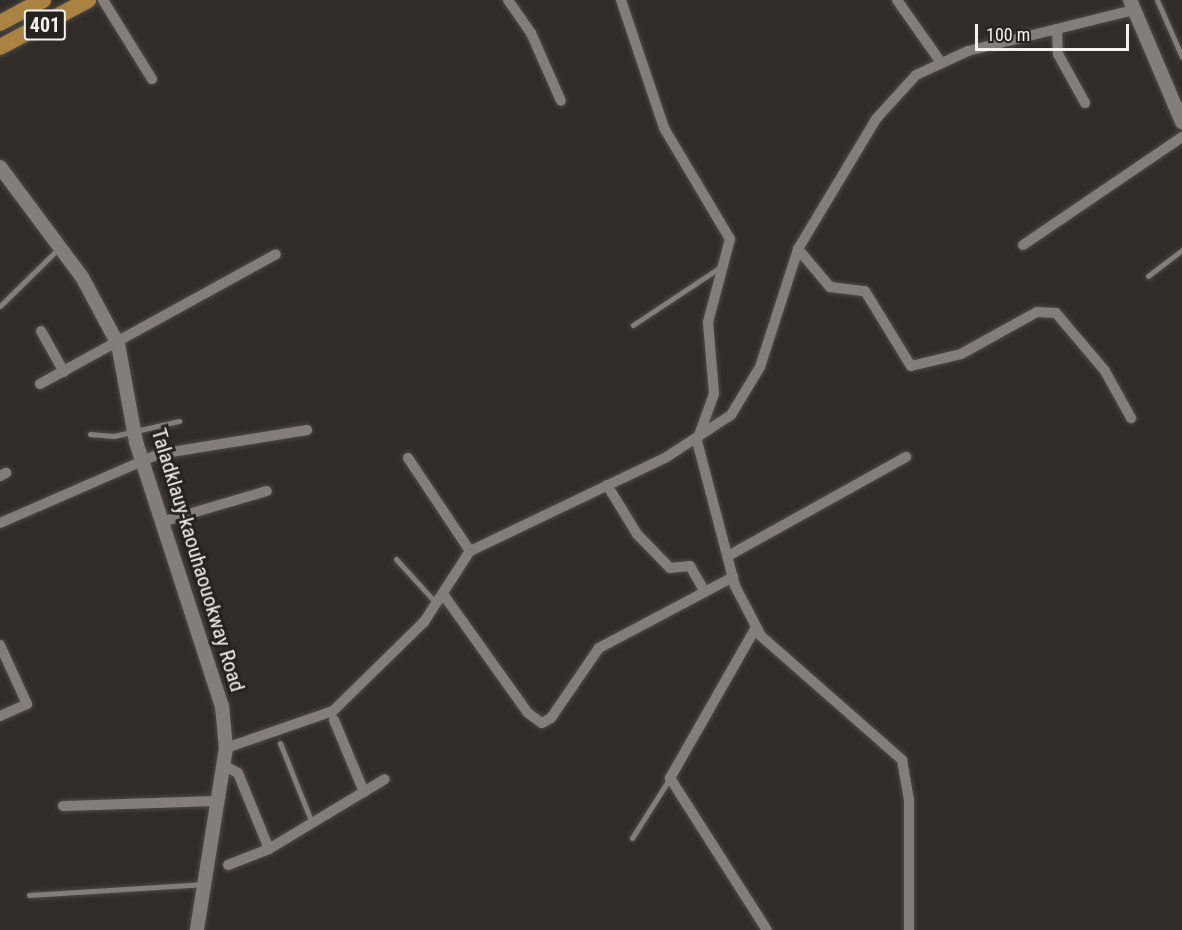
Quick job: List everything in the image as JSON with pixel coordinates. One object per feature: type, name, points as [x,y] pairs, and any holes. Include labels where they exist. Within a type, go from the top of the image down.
[{"type":"main road","name":"401","points":[[2,18],[43,0]]},
{"type":"main road","name":"401","points":[[0,47],[88,0]]},
{"type":"street","points":[[103,0],[152,78]]},
{"type":"street","points":[[508,0],[531,33],[561,101]]},
{"type":"street","points":[[621,0],[664,128],[730,239],[708,322],[714,394],[697,441],[733,577],[755,629],[902,760],[909,800],[909,930]]},
{"type":"street","points":[[897,0],[940,61]]},
{"type":"street","points":[[226,748],[333,711],[393,659],[437,604],[470,551],[697,441],[731,415],[760,367],[798,249],[876,119],[916,75],[940,61],[1132,5],[1182,122]]},
{"type":"street","points":[[1056,29],[1058,54],[1085,103]]},
{"type":"street","points":[[1023,245],[1182,136]]},
{"type":"street","name":"Taladklauy-kaouhaouokway Road","points":[[0,167],[61,246],[118,344],[142,459],[165,521],[222,706],[226,748],[202,884],[197,930]]},
{"type":"street","points":[[798,249],[830,287],[865,291],[911,366],[961,354],[1037,312],[1056,313],[1094,355],[1131,418]]},
{"type":"street","points":[[40,384],[118,344],[276,254]]},
{"type":"street","points":[[41,331],[64,372]]},
{"type":"street","points":[[0,523],[142,459],[198,444],[307,429]]},
{"type":"street","points":[[728,556],[906,457]]},
{"type":"street","points":[[408,458],[470,551]]},
{"type":"street","points":[[608,485],[637,534],[670,568],[687,564],[705,592]]},
{"type":"street","points":[[165,521],[267,491]]},
{"type":"street","points":[[443,594],[528,713],[542,723],[551,718],[598,648],[733,577]]},
{"type":"street","points":[[755,629],[670,778],[767,930]]},
{"type":"street","points":[[0,645],[27,704],[0,716]]},
{"type":"street","points":[[334,720],[364,792]]},
{"type":"street","points":[[223,765],[238,772],[269,849]]},
{"type":"street","points":[[228,865],[269,849],[386,779]]},
{"type":"street","points":[[63,806],[217,801]]},
{"type":"lane","points":[[1157,0],[1182,57]]},
{"type":"lane","points":[[0,306],[61,246]]},
{"type":"lane","points":[[1149,276],[1182,250]]},
{"type":"lane","points":[[633,325],[725,264]]},
{"type":"lane","points":[[90,434],[135,431],[179,422]]},
{"type":"lane","points":[[396,559],[437,604]]},
{"type":"lane","points":[[280,742],[312,825]]},
{"type":"lane","points":[[632,838],[670,778]]},
{"type":"lane","points":[[29,895],[202,884]]}]
